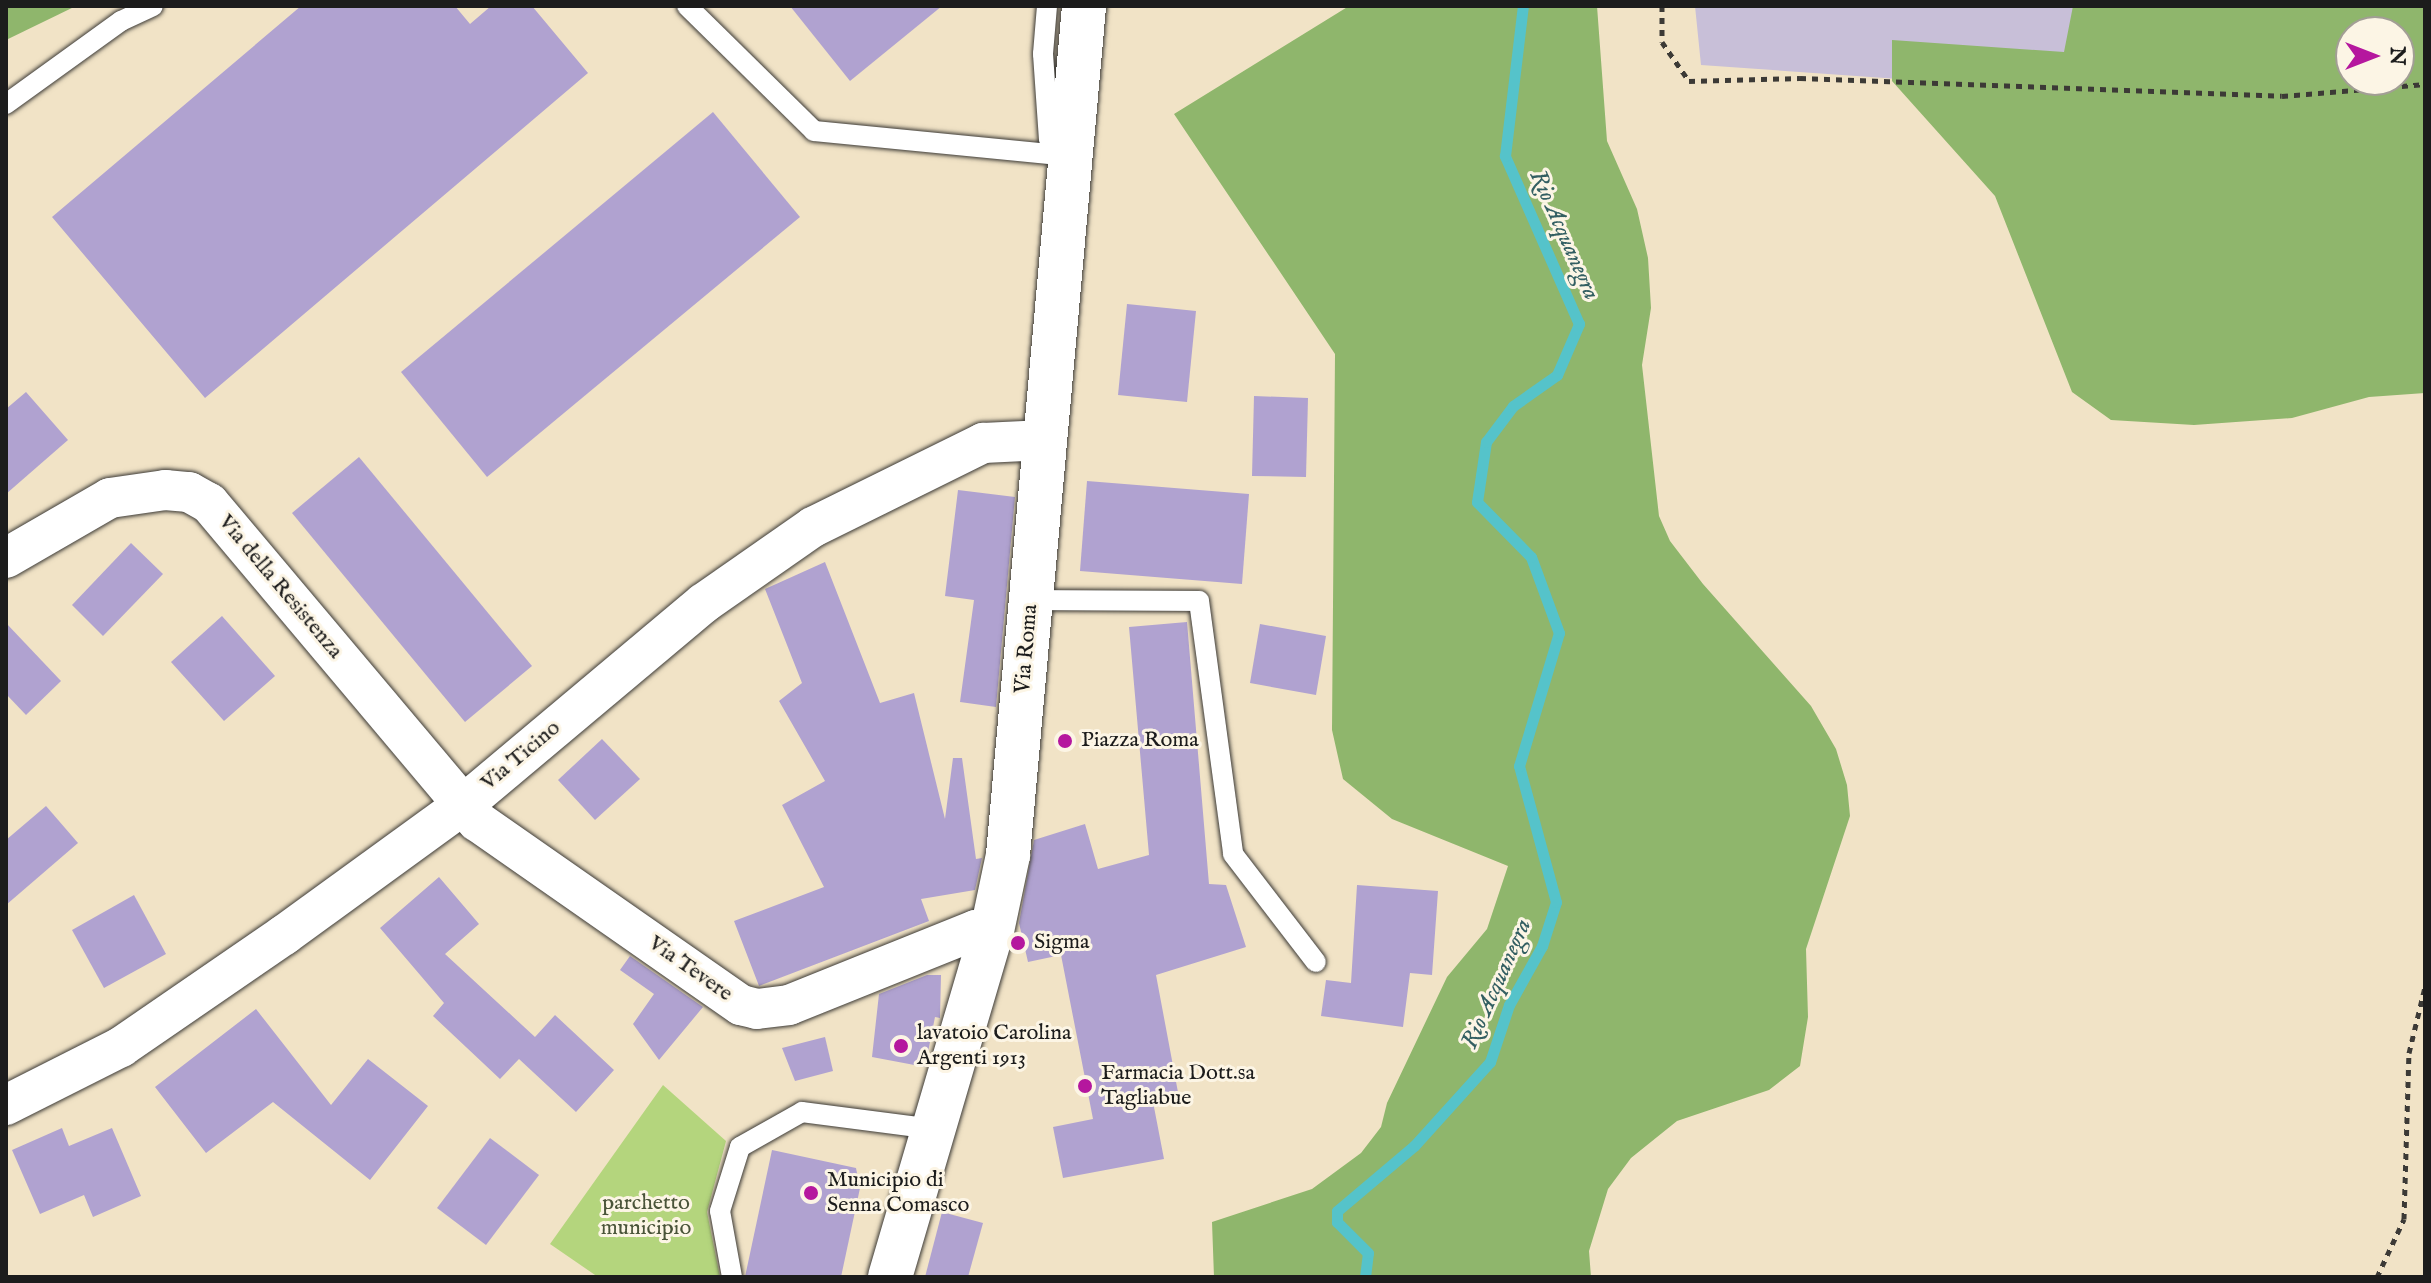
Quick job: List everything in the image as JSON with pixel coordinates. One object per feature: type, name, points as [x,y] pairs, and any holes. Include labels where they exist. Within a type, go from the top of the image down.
[{"type":"street","name":"Via Roma","points":[[890,1277],[992,931],[1008,855],[1084,6]]},
{"type":"street","name":"Via Ticino","points":[[6,1105],[121,1047],[463,805],[704,603],[813,527],[970,448],[1045,440]]},
{"type":"street","name":"Via della Resistenza","points":[[6,558],[110,498],[165,490],[189,492],[209,503],[463,805]]},
{"type":"street","name":"Via Tevere","points":[[463,805],[477,821],[725,994],[757,1009],[789,1005],[976,930],[992,931]]},
{"type":"lane","points":[[6,104],[121,21],[153,6]]},
{"type":"lane","points":[[687,6],[814,131],[1070,156]]},
{"type":"lane","points":[[1047,6],[1043,54],[1049,139],[1070,156]]},
{"type":"lane","points":[[1031,600],[1199,601],[1233,854],[1316,962]]},
{"type":"lane","points":[[732,1277],[720,1211],[740,1147],[802,1112],[933,1129]]},
{"type":"path","points":[[1662,6],[1662,42],[1689,81],[1800,78],[2282,96],[2425,84]]},
{"type":"path","points":[[2377,1277],[2404,1219],[2409,1053],[2425,987]]},
{"type":"shaded area","points":[[1695,6],[2425,6],[2425,116],[1701,65]]},
{"type":"green space","points":[[6,6],[76,6],[6,40]]},
{"type":"green space","points":[[1349,6],[1597,6],[1607,141],[1637,209],[1648,258],[1651,308],[1642,365],[1659,516],[1670,541],[1703,584],[1811,706],[1836,749],[1847,785],[1850,816],[1806,949],[1808,1017],[1800,1066],[1769,1090],[1677,1121],[1631,1158],[1608,1189],[1589,1251],[1591,1277],[1214,1277],[1212,1222],[1312,1189],[1361,1153],[1381,1127],[1387,1103],[1447,977],[1487,929],[1508,866],[1392,819],[1343,779],[1332,730],[1335,354],[1174,114]]},
{"type":"green space","points":[[2073,6],[2425,6],[2425,393],[2369,397],[2292,418],[2194,425],[2111,420],[2072,392],[1995,196],[1892,81],[1892,40],[2064,52]]},
{"type":"green space","name":"parchetto municipio","points":[[663,1085],[726,1141],[707,1212],[720,1277],[598,1277],[550,1244]]},
{"type":"building","points":[[301,6],[455,6],[470,24],[491,6],[532,6],[588,73],[205,398],[52,217]]},
{"type":"building","points":[[790,6],[942,6],[850,81]]},
{"type":"building","points":[[713,112],[800,217],[487,477],[401,372]]},
{"type":"building","points":[[1127,304],[1196,311],[1187,402],[1118,395]]},
{"type":"building","points":[[26,392],[68,440],[6,494],[6,409]]},
{"type":"building","points":[[1254,396],[1308,398],[1306,477],[1252,476]]},
{"type":"building","points":[[359,457],[532,666],[465,722],[292,513]]},
{"type":"building","points":[[1087,481],[1249,494],[1242,584],[1080,571]]},
{"type":"building","points":[[958,490],[1015,497],[996,707],[960,702],[974,600],[945,596]]},
{"type":"building","points":[[131,543],[163,574],[103,636],[72,605]]},
{"type":"building","points":[[825,562],[880,703],[914,693],[945,819],[953,758],[962,758],[976,859],[982,858],[975,890],[921,899],[929,921],[759,986],[734,921],[824,887],[782,805],[825,781],[779,701],[802,683],[765,589]]},
{"type":"building","points":[[222,616],[275,676],[224,721],[171,662]]},
{"type":"building","points":[[1187,622],[1209,884],[1226,885],[1246,947],[1156,975],[1180,1103],[1154,1107],[1164,1159],[1063,1178],[1053,1127],[1093,1119],[1061,955],[1028,962],[1019,923],[1034,840],[1085,824],[1098,869],[1149,855],[1129,627]]},
{"type":"building","points":[[6,623],[61,681],[26,715],[6,694]]},
{"type":"building","points":[[1260,624],[1326,636],[1316,695],[1250,683]]},
{"type":"building","points":[[602,739],[640,779],[595,820],[558,780]]},
{"type":"building","points":[[46,806],[78,843],[6,905],[6,840]]},
{"type":"building","points":[[439,877],[479,924],[445,954],[535,1037],[555,1015],[614,1070],[576,1112],[519,1059],[500,1079],[433,1016],[444,1003],[380,928]]},
{"type":"building","points":[[1357,885],[1438,891],[1432,975],[1410,973],[1403,1027],[1321,1016],[1326,980],[1351,983]]},
{"type":"building","points":[[134,895],[166,954],[104,988],[72,930]]},
{"type":"building","points":[[630,956],[703,1007],[659,1060],[633,1024],[654,994],[620,970]]},
{"type":"building","points":[[927,975],[941,975],[940,1018],[935,1017],[925,1067],[872,1057],[879,994]]},
{"type":"building","points":[[256,1009],[331,1105],[368,1059],[428,1106],[370,1180],[273,1102],[206,1153],[155,1087]]},
{"type":"building","points":[[825,1037],[833,1071],[795,1081],[782,1048]]},
{"type":"building","points":[[62,1128],[69,1146],[112,1128],[141,1196],[93,1217],[84,1195],[40,1214],[12,1150]]},
{"type":"building","points":[[490,1138],[539,1175],[486,1245],[437,1208]]},
{"type":"building","name":"Municipio di Senna Comasco","points":[[772,1150],[856,1168],[860,1188],[841,1277],[745,1277]]},
{"type":"building","points":[[942,1212],[983,1223],[968,1277],[925,1277]]},
{"type":"waterway","name":"Rio Acquanegra","points":[[1365,1277],[1368,1253],[1337,1222],[1337,1211],[1414,1146],[1490,1062],[1509,1005],[1542,946],[1556,902],[1519,766],[1559,633],[1531,557],[1477,502],[1486,442],[1513,406],[1557,375],[1579,324],[1505,156],[1523,6]]},
{"type":"place","name":"Piazza Roma","points":[[1065,741]]},
{"type":"place","name":"Sigma","points":[[1018,943]]},
{"type":"place","name":"lavatoio Carolina Argenti 1913","points":[[901,1046]]},
{"type":"place","name":"Farmacia Dott.sa Tagliabue","points":[[1085,1086]]},
{"type":"place","name":"Municipio di Senna Comasco","points":[[811,1193]]}]
